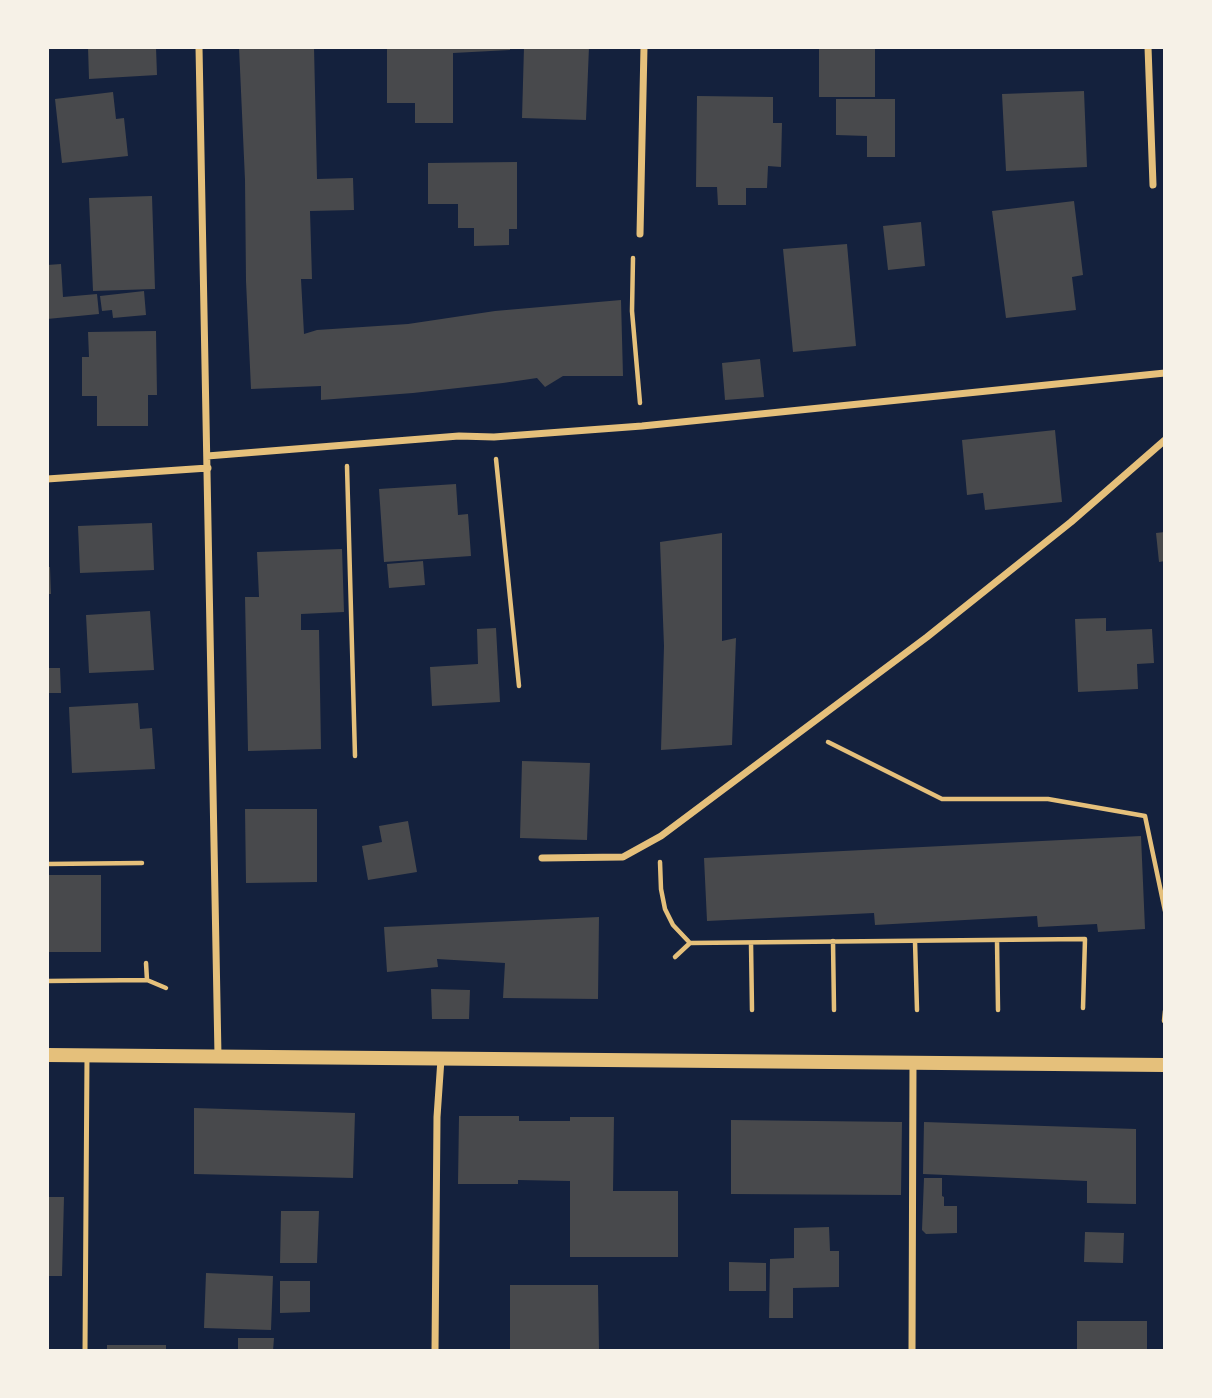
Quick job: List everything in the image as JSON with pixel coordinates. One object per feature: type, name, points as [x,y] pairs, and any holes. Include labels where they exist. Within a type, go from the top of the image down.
[{"type":"main road","points":[[47,1055],[1165,1065]]},
{"type":"street","points":[[199,47],[219,1056]]},
{"type":"street","points":[[640,234],[644,47]]},
{"type":"street","points":[[1149,47],[1153,185]]},
{"type":"street","points":[[207,456],[460,436],[494,437],[642,426],[1165,373]]},
{"type":"street","points":[[542,858],[624,857],[661,836],[926,637],[1071,522],[1165,440]]},
{"type":"street","points":[[47,479],[208,468]]},
{"type":"street","points":[[435,1351],[437,1118],[441,1058]]},
{"type":"street","points":[[912,1351],[913,1063]]},
{"type":"lane","points":[[85,1351],[87,1055]]},
{"type":"path","points":[[640,234],[634,247],[632,311],[642,426]]},
{"type":"path","points":[[494,437],[519,686]]},
{"type":"path","points":[[345,445],[355,756]]},
{"type":"path","points":[[803,730],[942,799],[1048,799],[1145,816],[1165,911]]},
{"type":"path","points":[[661,836],[661,889],[665,909],[673,925],[690,943]]},
{"type":"path","points":[[47,864],[142,863]]},
{"type":"path","points":[[675,957],[690,943],[1085,939],[1083,1008]]},
{"type":"path","points":[[997,940],[998,1010]]},
{"type":"path","points":[[832,941],[834,1010]]},
{"type":"path","points":[[915,941],[917,1010]]},
{"type":"path","points":[[751,943],[752,1010]]},
{"type":"path","points":[[146,963],[147,980]]},
{"type":"path","points":[[47,981],[147,980],[166,988]]},
{"type":"path","points":[[1164,1021],[1165,1011]]},
{"type":"building","points":[[88,47],[156,47],[157,75],[89,79]]},
{"type":"building","points":[[239,47],[314,47],[317,179],[353,178],[354,210],[310,211],[312,279],[301,279],[304,334],[317,330],[408,324],[495,311],[621,300],[623,376],[563,376],[545,387],[537,378],[413,393],[321,400],[321,386],[251,389]]},
{"type":"building","points":[[387,47],[510,47],[510,50],[453,53],[453,123],[415,123],[415,103],[387,103]]},
{"type":"building","points":[[524,47],[589,47],[586,120],[522,118]]},
{"type":"building","points":[[819,47],[875,47],[875,97],[819,97]]},
{"type":"building","points":[[1084,91],[1087,167],[1006,171],[1002,94]]},
{"type":"building","points":[[113,92],[116,119],[124,118],[128,156],[62,163],[55,99]]},
{"type":"building","points":[[697,96],[773,97],[773,123],[782,123],[781,167],[768,166],[767,188],[746,188],[746,205],[718,205],[717,187],[696,187]]},
{"type":"building","points":[[836,99],[895,99],[895,157],[867,157],[867,136],[836,135]]},
{"type":"building","points":[[517,162],[517,229],[509,229],[509,245],[474,246],[474,228],[458,228],[458,204],[428,204],[428,163]]},
{"type":"building","points":[[152,196],[155,289],[93,291],[89,198]]},
{"type":"building","points":[[1074,201],[1083,275],[1072,277],[1076,310],[1006,318],[992,211]]},
{"type":"building","points":[[921,222],[925,266],[888,270],[883,226]]},
{"type":"building","points":[[847,244],[856,346],[793,352],[783,249]]},
{"type":"building","points":[[61,264],[63,297],[97,294],[99,314],[47,319],[47,265]]},
{"type":"building","points":[[144,291],[146,315],[113,318],[112,310],[102,311],[100,296]]},
{"type":"building","points":[[156,331],[157,395],[148,395],[148,426],[97,426],[97,396],[82,396],[82,357],[89,357],[88,332]]},
{"type":"building","points":[[760,359],[764,397],[725,400],[722,363]]},
{"type":"building","points":[[1055,430],[1062,502],[985,510],[983,493],[967,495],[962,440]]},
{"type":"building","points":[[456,484],[458,515],[468,514],[471,556],[384,562],[379,489]]},
{"type":"building","points":[[152,523],[154,570],[80,573],[78,526]]},
{"type":"building","points":[[1165,532],[1165,561],[1159,562],[1156,533]]},
{"type":"building","points":[[722,533],[722,641],[736,638],[732,745],[661,750],[664,646],[660,542]]},
{"type":"building","points":[[342,549],[344,612],[301,614],[301,630],[319,630],[321,749],[248,751],[245,597],[259,597],[257,552]]},
{"type":"building","points":[[423,561],[425,585],[389,588],[387,564]]},
{"type":"building","points":[[47,567],[50,567],[51,594],[47,594]]},
{"type":"building","points":[[150,611],[154,670],[89,673],[86,615]]},
{"type":"building","points":[[1106,618],[1106,631],[1152,629],[1154,663],[1137,664],[1138,689],[1078,692],[1075,619]]},
{"type":"building","points":[[496,628],[500,702],[432,706],[430,667],[478,664],[477,629]]},
{"type":"building","points":[[47,668],[60,668],[61,693],[47,693]]},
{"type":"building","points":[[138,703],[140,729],[152,728],[155,769],[72,773],[69,707]]},
{"type":"building","points":[[522,761],[590,763],[587,840],[520,838]]},
{"type":"building","points":[[245,809],[317,809],[317,882],[246,883]]},
{"type":"building","points":[[408,821],[417,872],[368,880],[362,846],[382,842],[379,826]]},
{"type":"building","points":[[1141,836],[1145,929],[1098,932],[1097,924],[1038,927],[1037,916],[875,925],[874,913],[707,921],[704,858]]},
{"type":"building","points":[[47,875],[101,875],[101,952],[47,952]]},
{"type":"building","points":[[599,917],[598,999],[503,998],[505,963],[437,959],[438,967],[387,972],[384,927]]},
{"type":"building","points":[[431,989],[470,990],[469,1019],[432,1019]]},
{"type":"building","points":[[194,1108],[355,1113],[353,1178],[194,1174]]},
{"type":"building","points":[[459,1116],[519,1116],[519,1121],[570,1121],[570,1117],[614,1117],[613,1191],[678,1191],[678,1257],[570,1257],[570,1181],[518,1180],[518,1184],[458,1184]]},
{"type":"building","points":[[731,1120],[902,1122],[901,1195],[731,1194]]},
{"type":"building","points":[[924,1122],[1136,1129],[1136,1204],[1087,1203],[1087,1181],[923,1174]]},
{"type":"building","points":[[924,1178],[942,1178],[944,1206],[957,1206],[957,1233],[926,1234],[922,1230]]},
{"type":"building","points":[[47,1197],[64,1197],[62,1276],[47,1276]]},
{"type":"building","points":[[281,1211],[319,1211],[317,1263],[280,1263]]},
{"type":"building","points":[[829,1227],[830,1251],[839,1251],[839,1287],[793,1288],[793,1318],[769,1318],[770,1259],[794,1258],[794,1228]]},
{"type":"building","points":[[1085,1232],[1124,1233],[1123,1263],[1084,1262]]},
{"type":"building","points":[[729,1262],[766,1263],[766,1291],[729,1291]]},
{"type":"building","points":[[206,1273],[273,1276],[271,1330],[204,1328]]},
{"type":"building","points":[[280,1281],[310,1281],[310,1312],[280,1313]]},
{"type":"building","points":[[510,1285],[598,1285],[599,1350],[510,1350]]},
{"type":"building","points":[[1077,1321],[1147,1321],[1147,1351],[1077,1351]]},
{"type":"building","points":[[238,1338],[274,1338],[273,1351],[238,1351]]},
{"type":"building","points":[[107,1345],[166,1345],[166,1351],[107,1351]]}]
